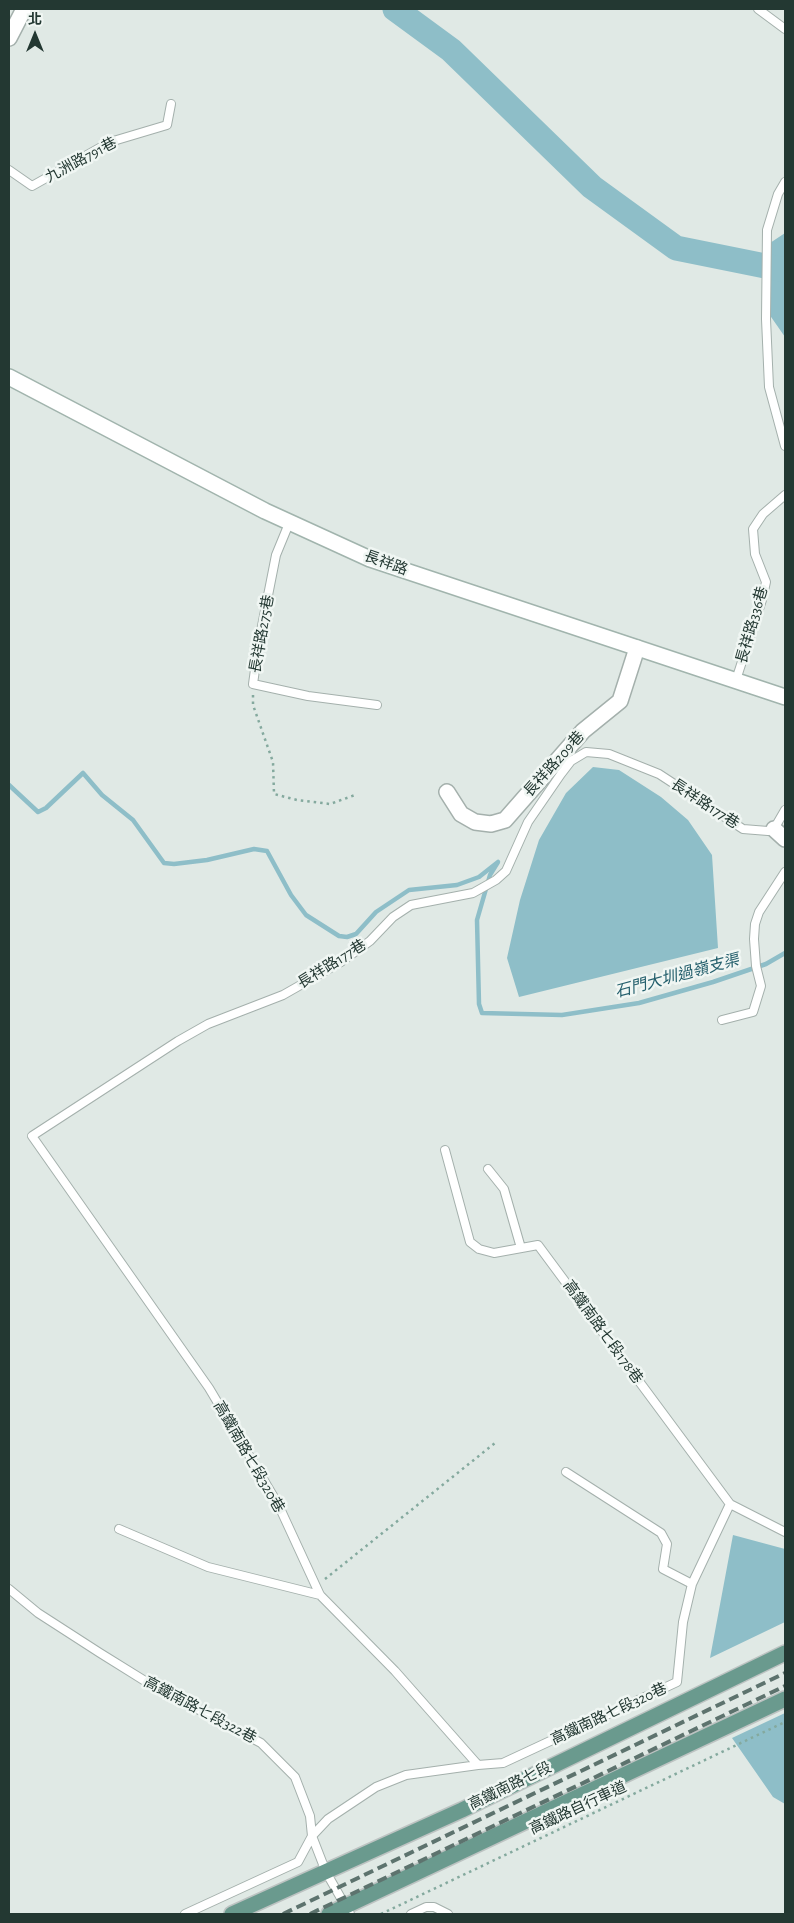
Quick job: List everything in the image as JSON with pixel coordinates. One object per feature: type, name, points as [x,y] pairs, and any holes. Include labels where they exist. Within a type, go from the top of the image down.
[{"type":"main road","name":"高鐵南路七段","points":[[232,1914],[462,1810],[785,1653]]},
{"type":"main road","points":[[329,1914],[348,1910],[785,1699]]},
{"type":"street","points":[[9,38],[12,22],[24,9]]},
{"type":"street","name":"長祥路","points":[[9,377],[290,522],[370,559],[785,697]]},
{"type":"street","name":"長祥路209巷","points":[[447,792],[461,814],[475,822],[491,824],[505,820],[583,731],[620,701],[637,648]]},
{"type":"lane","points":[[758,9],[785,29]]},
{"type":"lane","name":"九洲路791巷","points":[[9,170],[32,186],[110,142],[167,126],[171,104]]},
{"type":"lane","points":[[785,182],[778,194],[767,230],[766,319],[769,388],[785,446]]},
{"type":"lane","name":"長祥路336巷","points":[[736,680],[766,582],[755,554],[753,529],[763,514],[785,494]]},
{"type":"lane","name":"長祥路275巷","points":[[290,522],[276,555],[259,641],[253,684],[308,696],[377,705]]},
{"type":"lane","name":"長祥路177巷","points":[[32,1136],[186,1036],[208,1024],[283,995],[341,962],[370,941],[393,916],[411,905],[473,893],[496,880],[506,871],[528,822],[561,774],[571,761],[586,752],[609,754],[659,774],[743,829],[780,834],[785,810]]},
{"type":"lane","points":[[722,1020],[752,1012],[761,986],[756,966],[755,924],[759,912],[785,872]]},
{"type":"lane","name":"高鐵南路七段320巷","points":[[32,1136],[209,1388],[278,1504],[320,1595],[395,1671],[478,1765]]},
{"type":"lane","name":"高鐵南路七段178巷","points":[[445,1150],[470,1242],[479,1249],[494,1253],[538,1245],[730,1504],[785,1532]]},
{"type":"lane","points":[[488,1169],[504,1189],[521,1248]]},
{"type":"lane","points":[[566,1472],[661,1533],[667,1544],[663,1569],[692,1584]]},
{"type":"lane","name":"高鐵南路七段320巷","points":[[185,1914],[298,1862],[312,1836],[328,1819],[376,1787],[406,1775],[503,1763],[677,1682],[684,1622],[692,1584],[730,1504]]},
{"type":"lane","points":[[119,1529],[208,1568],[320,1595]]},
{"type":"lane","name":"高鐵南路七段322巷","points":[[9,1589],[38,1613],[144,1681],[261,1743],[295,1777],[310,1816],[312,1836],[326,1872],[348,1910]]},
{"type":"lane","points":[[411,1914],[426,1907],[434,1907],[448,1914]]},
{"type":"path","points":[[253,684],[253,705],[273,762],[274,794],[297,800],[330,804],[355,795]]},
{"type":"path","points":[[315,1584],[328,1577],[496,1443]]},
{"type":"path","name":"高鐵路自行車道","points":[[381,1914],[785,1722]]},
{"type":"water","points":[[785,233],[785,337],[769,314],[770,243]]},
{"type":"water","points":[[593,767],[619,770],[661,797],[688,820],[712,855],[718,948],[519,997],[507,958],[520,900],[539,840],[566,793]]},
{"type":"water","points":[[733,1535],[785,1549],[785,1622],[710,1658]]},
{"type":"water","points":[[785,1713],[785,1804],[773,1797],[732,1738]]},
{"type":"waterway","points":[[395,9],[451,50],[592,187],[676,248],[785,270]]},
{"type":"waterway","name":"石門大圳過嶺支渠","points":[[9,785],[38,812],[46,808],[83,773],[102,795],[133,820],[164,863],[174,864],[207,860],[254,849],[267,851],[291,895],[306,915],[339,936],[347,937],[356,934],[376,912],[409,890],[457,885],[479,877],[498,862],[490,875],[477,920],[479,1004],[482,1013],[562,1015],[639,1003],[713,982],[766,964],[785,953]]},
{"type":"railway","points":[[283,1914],[785,1673]]},
{"type":"railway","points":[[310,1914],[785,1686]]}]
